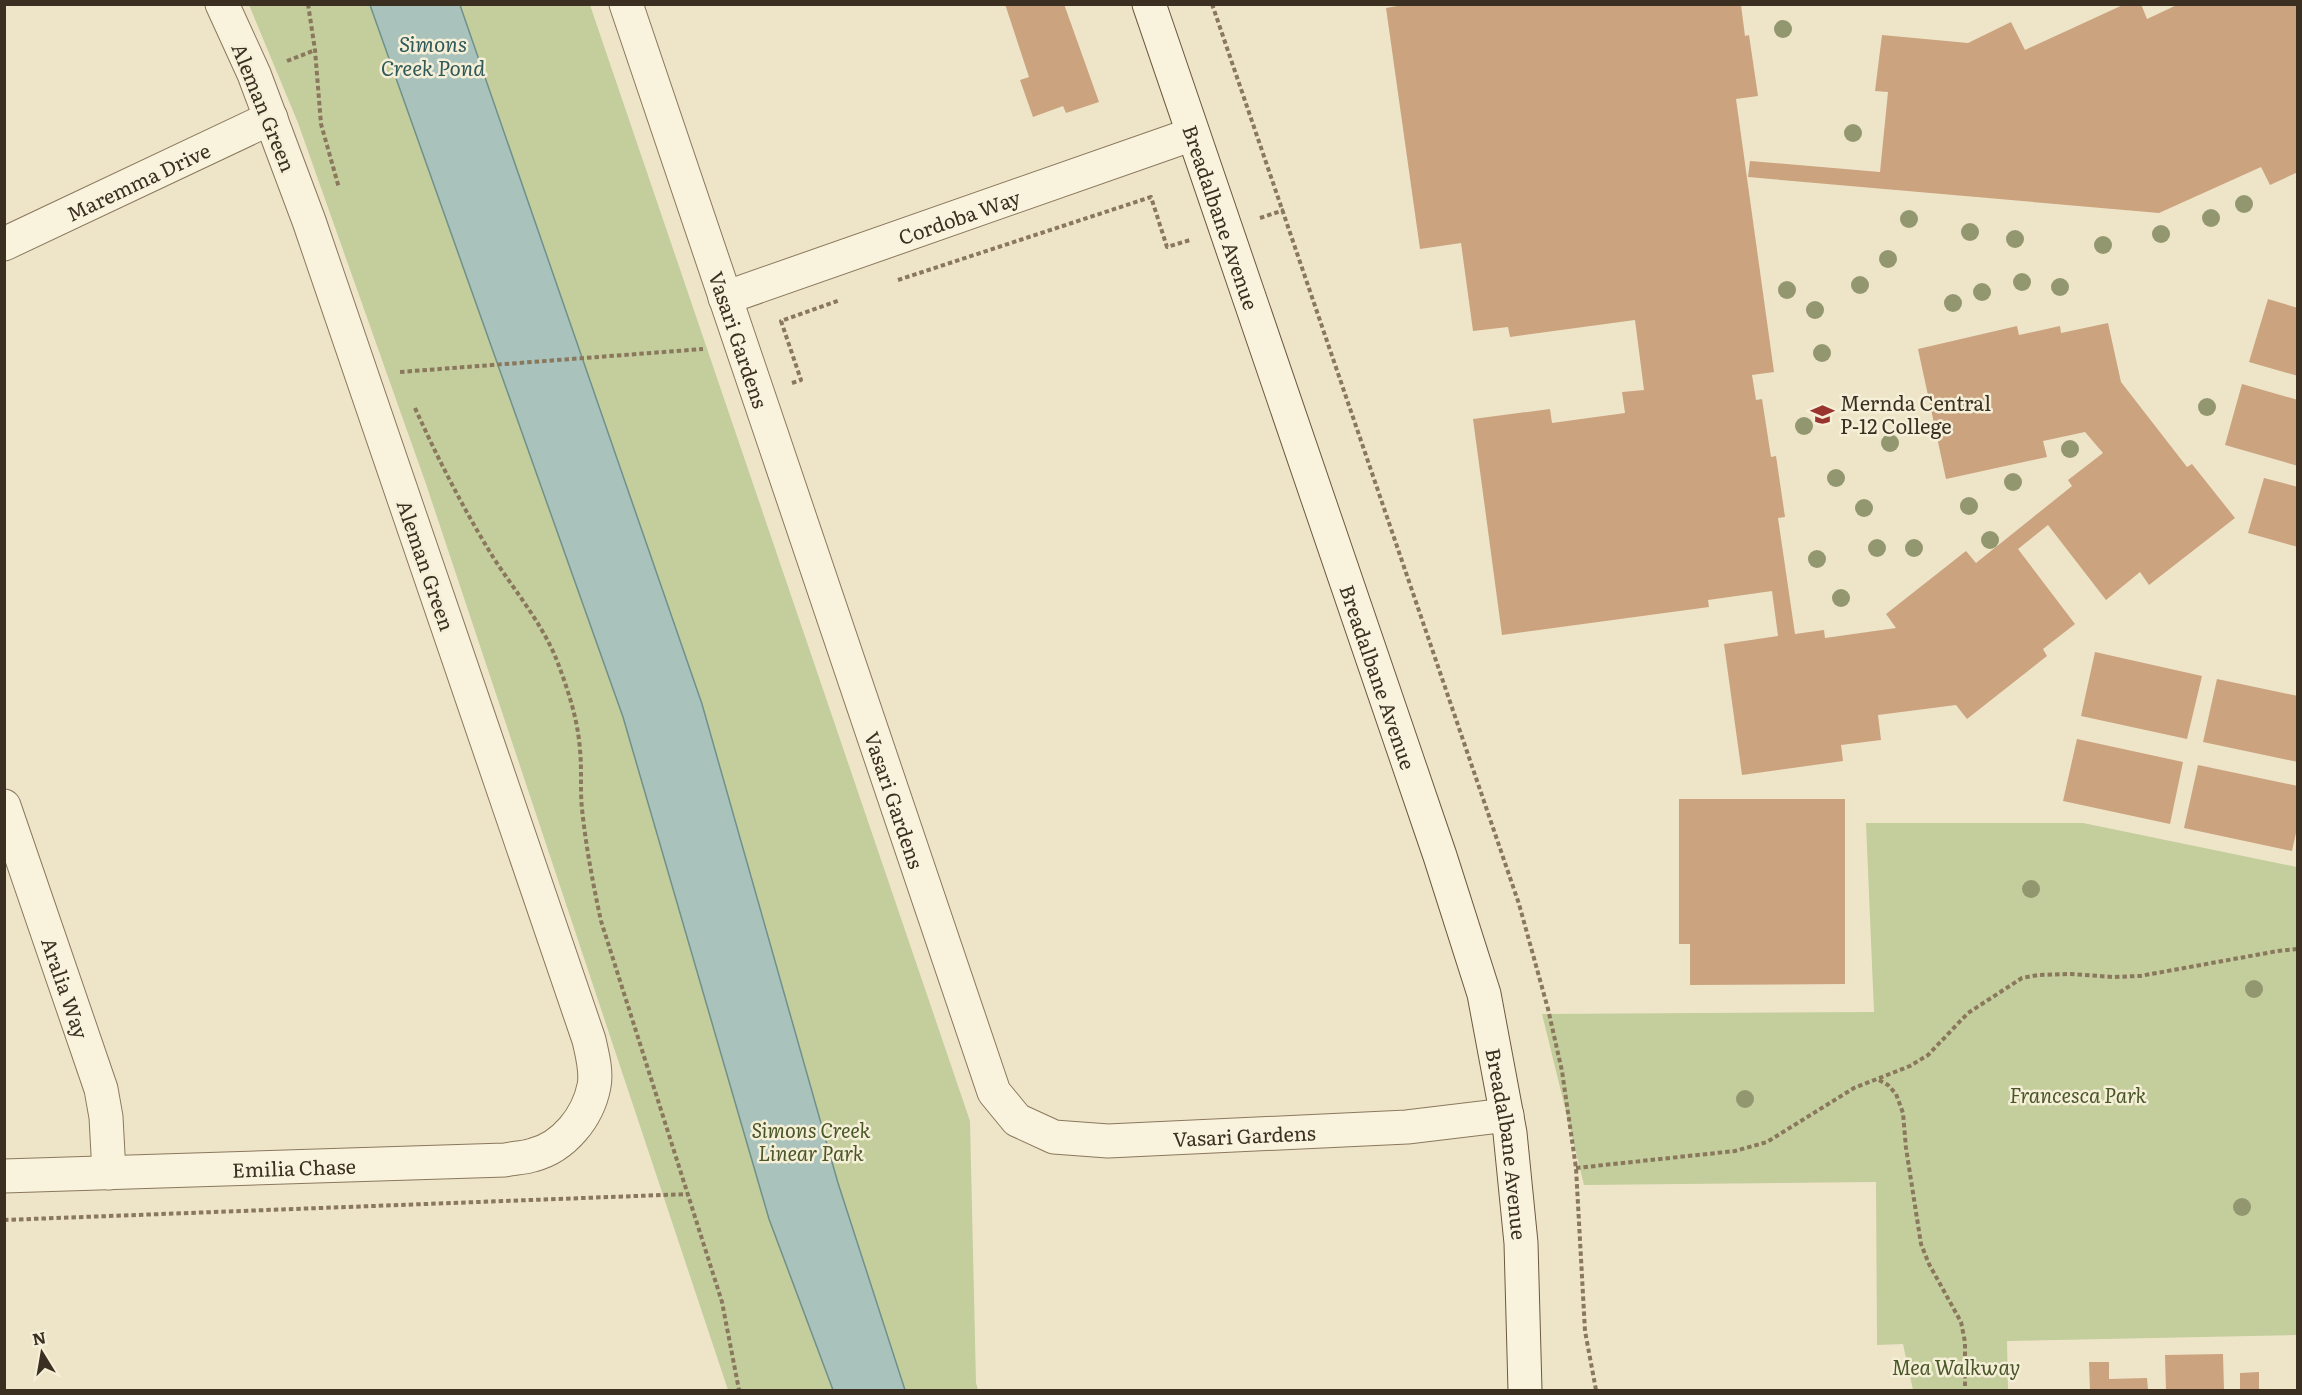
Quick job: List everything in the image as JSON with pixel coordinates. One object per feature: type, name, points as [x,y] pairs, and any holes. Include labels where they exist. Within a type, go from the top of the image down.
[{"type":"street","name":"Aleman Green","points":[[222,4],[271,118],[309,221],[589,1040],[594,1062],[595,1085],[587,1109],[574,1130]]},
{"type":"street","name":"Vasari Gardens","points":[[626,4],[994,1092],[1017,1120],[1054,1137],[1108,1141],[1407,1127],[1507,1115]]},
{"type":"street","name":"Breadalbane Avenue","points":[[1149,4],[1465,931],[1484,994],[1507,1115],[1521,1243],[1527,1383]]},
{"type":"street","name":"Maremma Drive","points":[[4,244],[271,118]]},
{"type":"street","name":"Cordoba Way","points":[[726,298],[1193,134]]},
{"type":"street","name":"Aralia Way","points":[[4,806],[100,1089],[106,1117],[109,1173]]},
{"type":"street","name":"Emilia Chase","points":[[4,1176],[505,1160],[534,1155],[554,1146],[574,1130]]},
{"type":"path","points":[[308,4],[315,50],[321,124],[342,198]]},
{"type":"path","points":[[1212,4],[1519,904],[1548,1009],[1562,1071],[1576,1168],[1585,1331],[1596,1390]]},
{"type":"path","points":[[892,282],[1151,197],[1167,247],[1284,210]]},
{"type":"path","points":[[758,394],[801,380],[781,321],[848,297]]},
{"type":"path","points":[[399,372],[703,349],[710,346]]},
{"type":"path","points":[[396,362],[404,383]]},
{"type":"path","points":[[413,404],[464,506],[494,558],[536,618],[561,672],[571,701],[580,749],[581,806],[590,872],[601,921],[621,990],[689,1194],[722,1302],[740,1390]]},
{"type":"path","points":[[1576,1168],[1735,1151],[1767,1142],[1845,1094],[1910,1066],[1928,1055],[1968,1013],[2022,978],[2060,974],[2140,976],[2298,949]]},
{"type":"path","points":[[1878,1080],[1888,1085],[1896,1094],[1903,1113],[1921,1244],[1929,1264],[1961,1322],[1965,1342],[1965,1390]]},
{"type":"path","points":[[4,1220],[689,1194]]},
{"type":"green space","name":"Simons Creek Linear Park","points":[[249,5],[590,5],[970,1121],[978,1390],[728,1390],[426,484],[298,123]]},
{"type":"green space","name":"Francesca Park","points":[[1866,823],[2083,823],[2297,867],[2297,1335],[2007,1341],[2008,1390],[1913,1390],[1903,1344],[1877,1345],[1876,1182],[1584,1185],[1542,1014],[1874,1012]]},
{"type":"water","name":"Simons Creek Pond","points":[[370,5],[460,5],[702,704],[838,1183],[905,1390],[833,1390],[769,1219],[623,717]]},
{"type":"building","points":[[1005,4],[1064,4],[1099,102],[1066,113],[1063,106],[1033,117],[1020,80],[1029,77]]},
{"type":"building","points":[[2125,4],[2141,4],[2147,19],[2179,4],[2298,4],[2298,172],[2270,185],[2261,167],[2159,213],[1748,177],[1750,161],[1880,172],[1888,92],[1875,91],[1882,35],[1968,43],[2011,22],[2025,50]]},
{"type":"building","points":[[1403,5],[1741,5],[1745,36],[1749,35],[1758,96],[1736,99],[1774,372],[1752,375],[1756,400],[1762,399],[1771,457],[1776,456],[1785,517],[1778,518],[1795,634],[1824,630],[1825,638],[1896,628],[1886,614],[1966,551],[1976,563],[2072,486],[2068,480],[2103,453],[2085,432],[2043,441],[2047,457],[1946,479],[1918,349],[2017,326],[2019,335],[2060,326],[2061,333],[2108,323],[2121,382],[2187,467],[2192,464],[2235,518],[2149,585],[2140,572],[2106,600],[2048,525],[2018,549],[2075,624],[2043,649],[2047,656],[1967,719],[1956,705],[1878,715],[1881,740],[1841,745],[1843,761],[1742,775],[1724,644],[1778,636],[1772,591],[1708,600],[1709,607],[1502,635],[1473,419],[1550,409],[1552,423],[1625,413],[1622,392],[1644,390],[1635,320],[1510,337],[1508,327],[1473,331],[1461,243],[1420,249],[1386,8]]},
{"type":"building","points":[[2268,299],[2298,308],[2298,376],[2249,362]]},
{"type":"building","points":[[2242,384],[2298,400],[2298,466],[2225,445]]},
{"type":"building","points":[[2264,478],[2298,487],[2298,547],[2248,533]]},
{"type":"building","points":[[2095,652],[2202,676],[2187,739],[2081,716]]},
{"type":"building","points":[[2217,679],[2298,696],[2298,762],[2203,742]]},
{"type":"building","points":[[2077,739],[2183,762],[2170,824],[2063,801]]},
{"type":"building","points":[[2198,765],[2298,786],[2298,824],[2292,851],[2184,828]]},
{"type":"building","points":[[1679,799],[1845,799],[1845,984],[1690,985],[1690,944],[1679,944]]},
{"type":"building","points":[[2223,1354],[2224,1390],[2166,1390],[2165,1355]]},
{"type":"building","points":[[2089,1362],[2109,1362],[2109,1379],[2147,1378],[2148,1390],[2090,1390]]},
{"type":"building","points":[[2259,1372],[2259,1390],[2240,1390],[2240,1373]]},
{"type":"place","name":"Mernda Central P-12 College","points":[[1822,414]]},
{"type":"park label","name":"Mea Walkway","points":[[1956,1366]]}]
